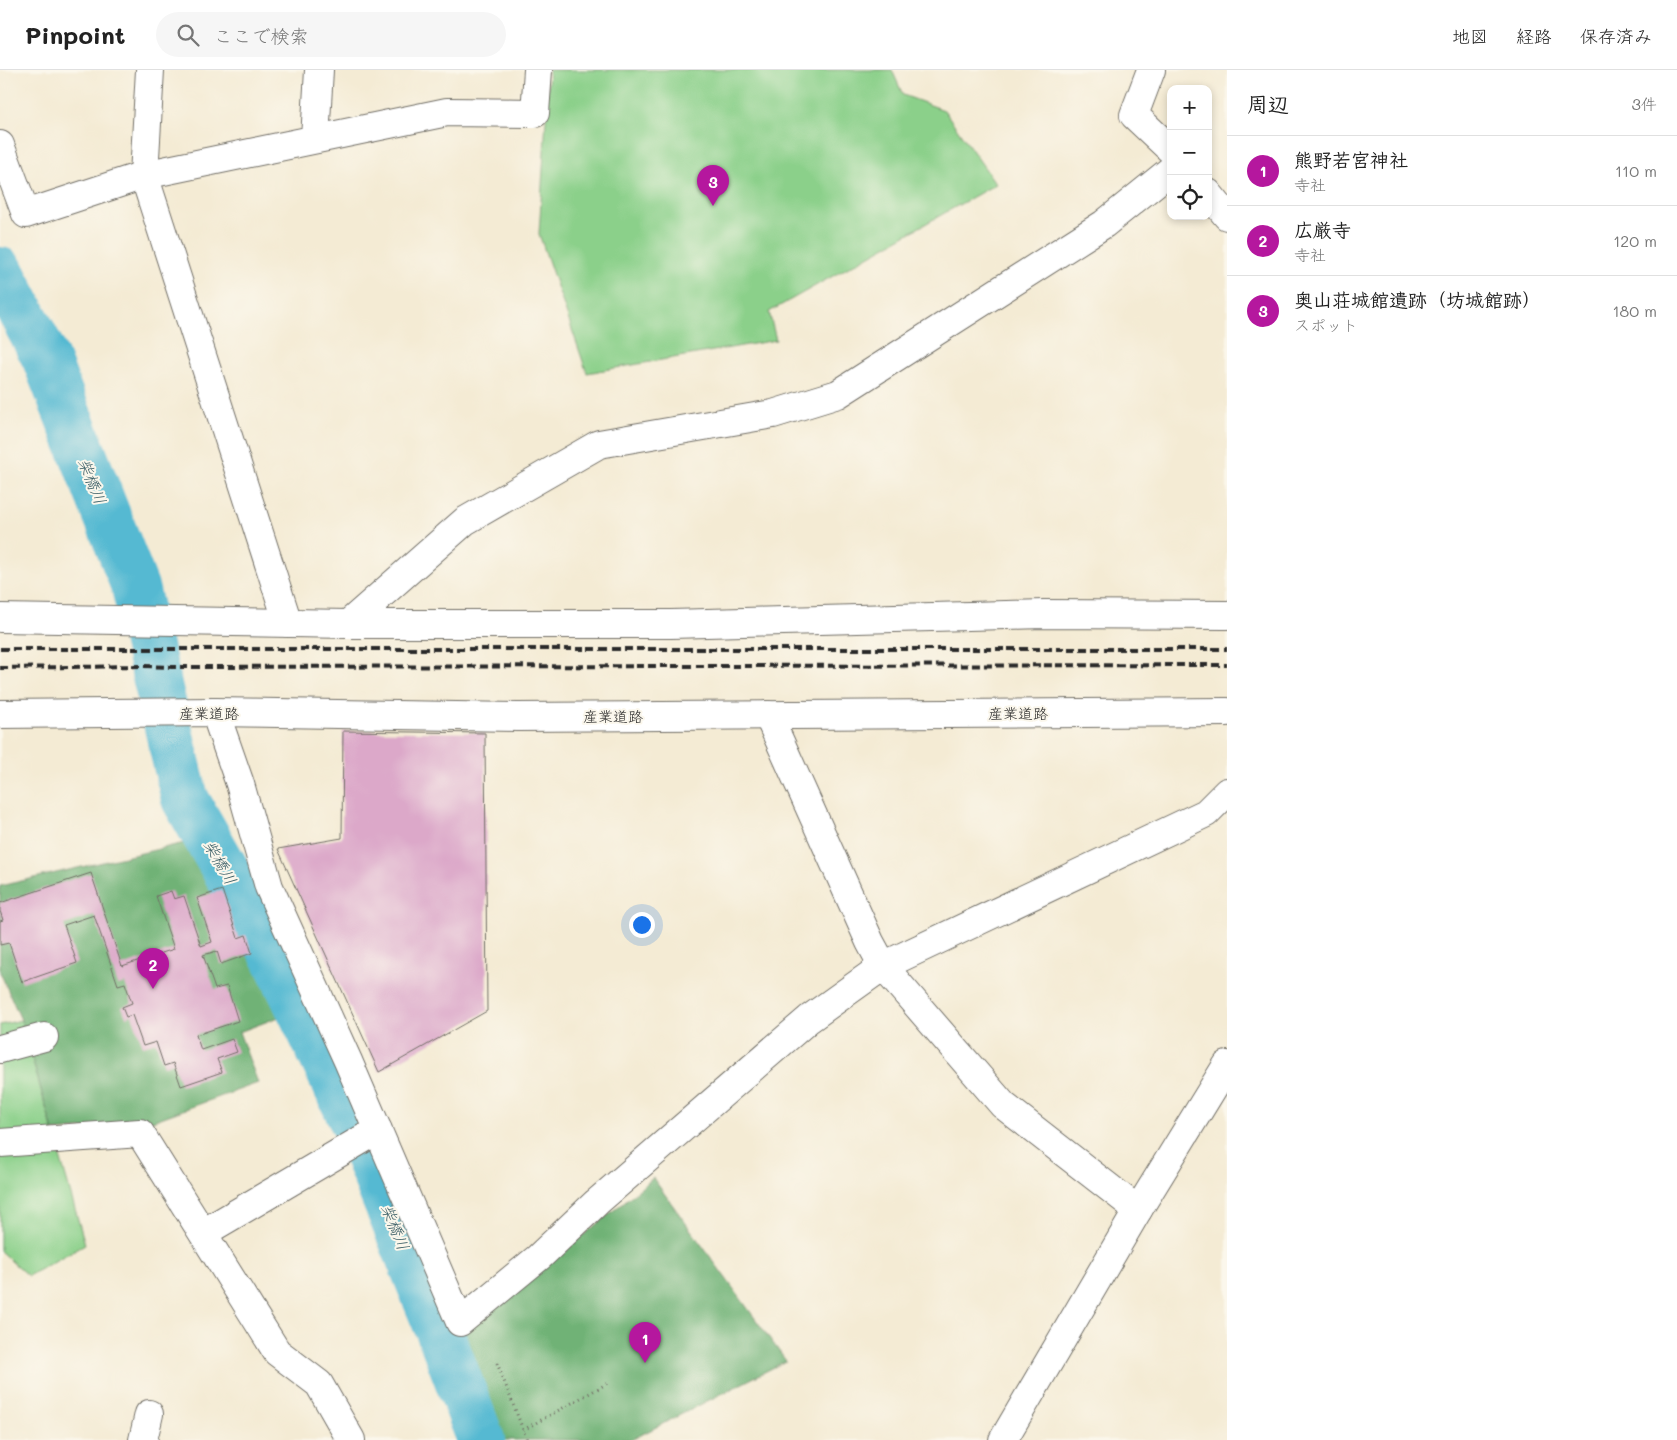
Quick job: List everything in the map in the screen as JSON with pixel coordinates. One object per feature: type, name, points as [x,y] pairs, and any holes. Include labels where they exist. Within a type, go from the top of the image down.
[{"type":"street","points":[[150,70],[144,175],[288,623]]},
{"type":"street","points":[[315,139],[319,70]]},
{"type":"street","points":[[0,145],[26,214],[144,175],[447,112],[535,113],[538,70]]},
{"type":"street","points":[[1151,70],[1134,115],[1167,146]]},
{"type":"street","points":[[348,624],[465,521],[600,444],[773,414],[838,394],[1104,224],[1167,173]]},
{"type":"street","points":[[1212,198],[1227,216]]},
{"type":"street","points":[[0,618],[348,624],[671,624],[1044,614],[1227,615]]},
{"type":"street","points":[[215,712],[240,784],[269,887],[378,1130],[460,1322],[539,1257],[596,1202],[809,1019],[883,966],[1206,814],[1227,792]]},
{"type":"street","name":"産業道路","points":[[0,714],[215,712],[518,717],[1227,712]]},
{"type":"street","points":[[768,715],[870,942],[883,966],[1003,1105],[1138,1210]]},
{"type":"street","points":[[0,1049],[44,1037]]},
{"type":"street","points":[[1003,1440],[1138,1210],[1227,1065]]},
{"type":"street","points":[[203,1233],[378,1130]]},
{"type":"street","points":[[0,1143],[140,1133],[277,1352],[319,1384],[351,1440]]},
{"type":"street","points":[[143,1440],[149,1414]]},
{"type":"path","points":[[497,1363],[527,1440]]},
{"type":"path","points":[[523,1430],[608,1383]]},
{"type":"green space","points":[[549,70],[892,70],[903,95],[944,110],[996,184],[769,312],[776,340],[587,373],[539,234]]},
{"type":"green space","points":[[193,841],[269,952],[295,1011],[239,1032],[258,1083],[144,1124],[53,1131],[21,1020],[0,972],[0,886]]},
{"type":"green space","points":[[21,1020],[85,1244],[28,1276],[0,1251],[0,1025]]},
{"type":"green space","points":[[653,1178],[786,1361],[631,1440],[500,1440],[453,1332],[514,1292]]},
{"type":"building","points":[[343,731],[485,733],[487,1011],[379,1072],[278,849],[342,838]]},
{"type":"building","points":[[91,873],[122,966],[174,949],[156,896],[171,891],[174,899],[184,896],[201,946],[212,942],[197,898],[222,890],[238,938],[246,935],[252,953],[221,964],[217,951],[203,955],[215,989],[227,986],[238,1021],[196,1035],[201,1050],[232,1039],[237,1052],[217,1059],[222,1072],[181,1086],[173,1063],[164,1066],[156,1042],[143,1046],[132,1015],[126,1017],[122,1007],[132,1003],[125,983],[118,985],[94,915],[64,925],[77,963],[22,982],[9,943],[0,945],[0,921],[3,920],[0,903]]},
{"type":"waterway","name":"柴橋川","points":[[0,271],[45,357],[135,587],[185,799],[275,956],[357,1129],[443,1340],[481,1440]]},
{"type":"railway","points":[[0,649],[1227,649]]},
{"type":"railway","points":[[0,668],[141,666],[1227,665]]},
{"type":"place","name":"奥山荘城館遺跡（坊城館跡）","points":[[713,206]]},
{"type":"place","name":"広厳寺","points":[[153,989]]},
{"type":"place","name":"熊野若宮神社","points":[[645,1363]]}]
